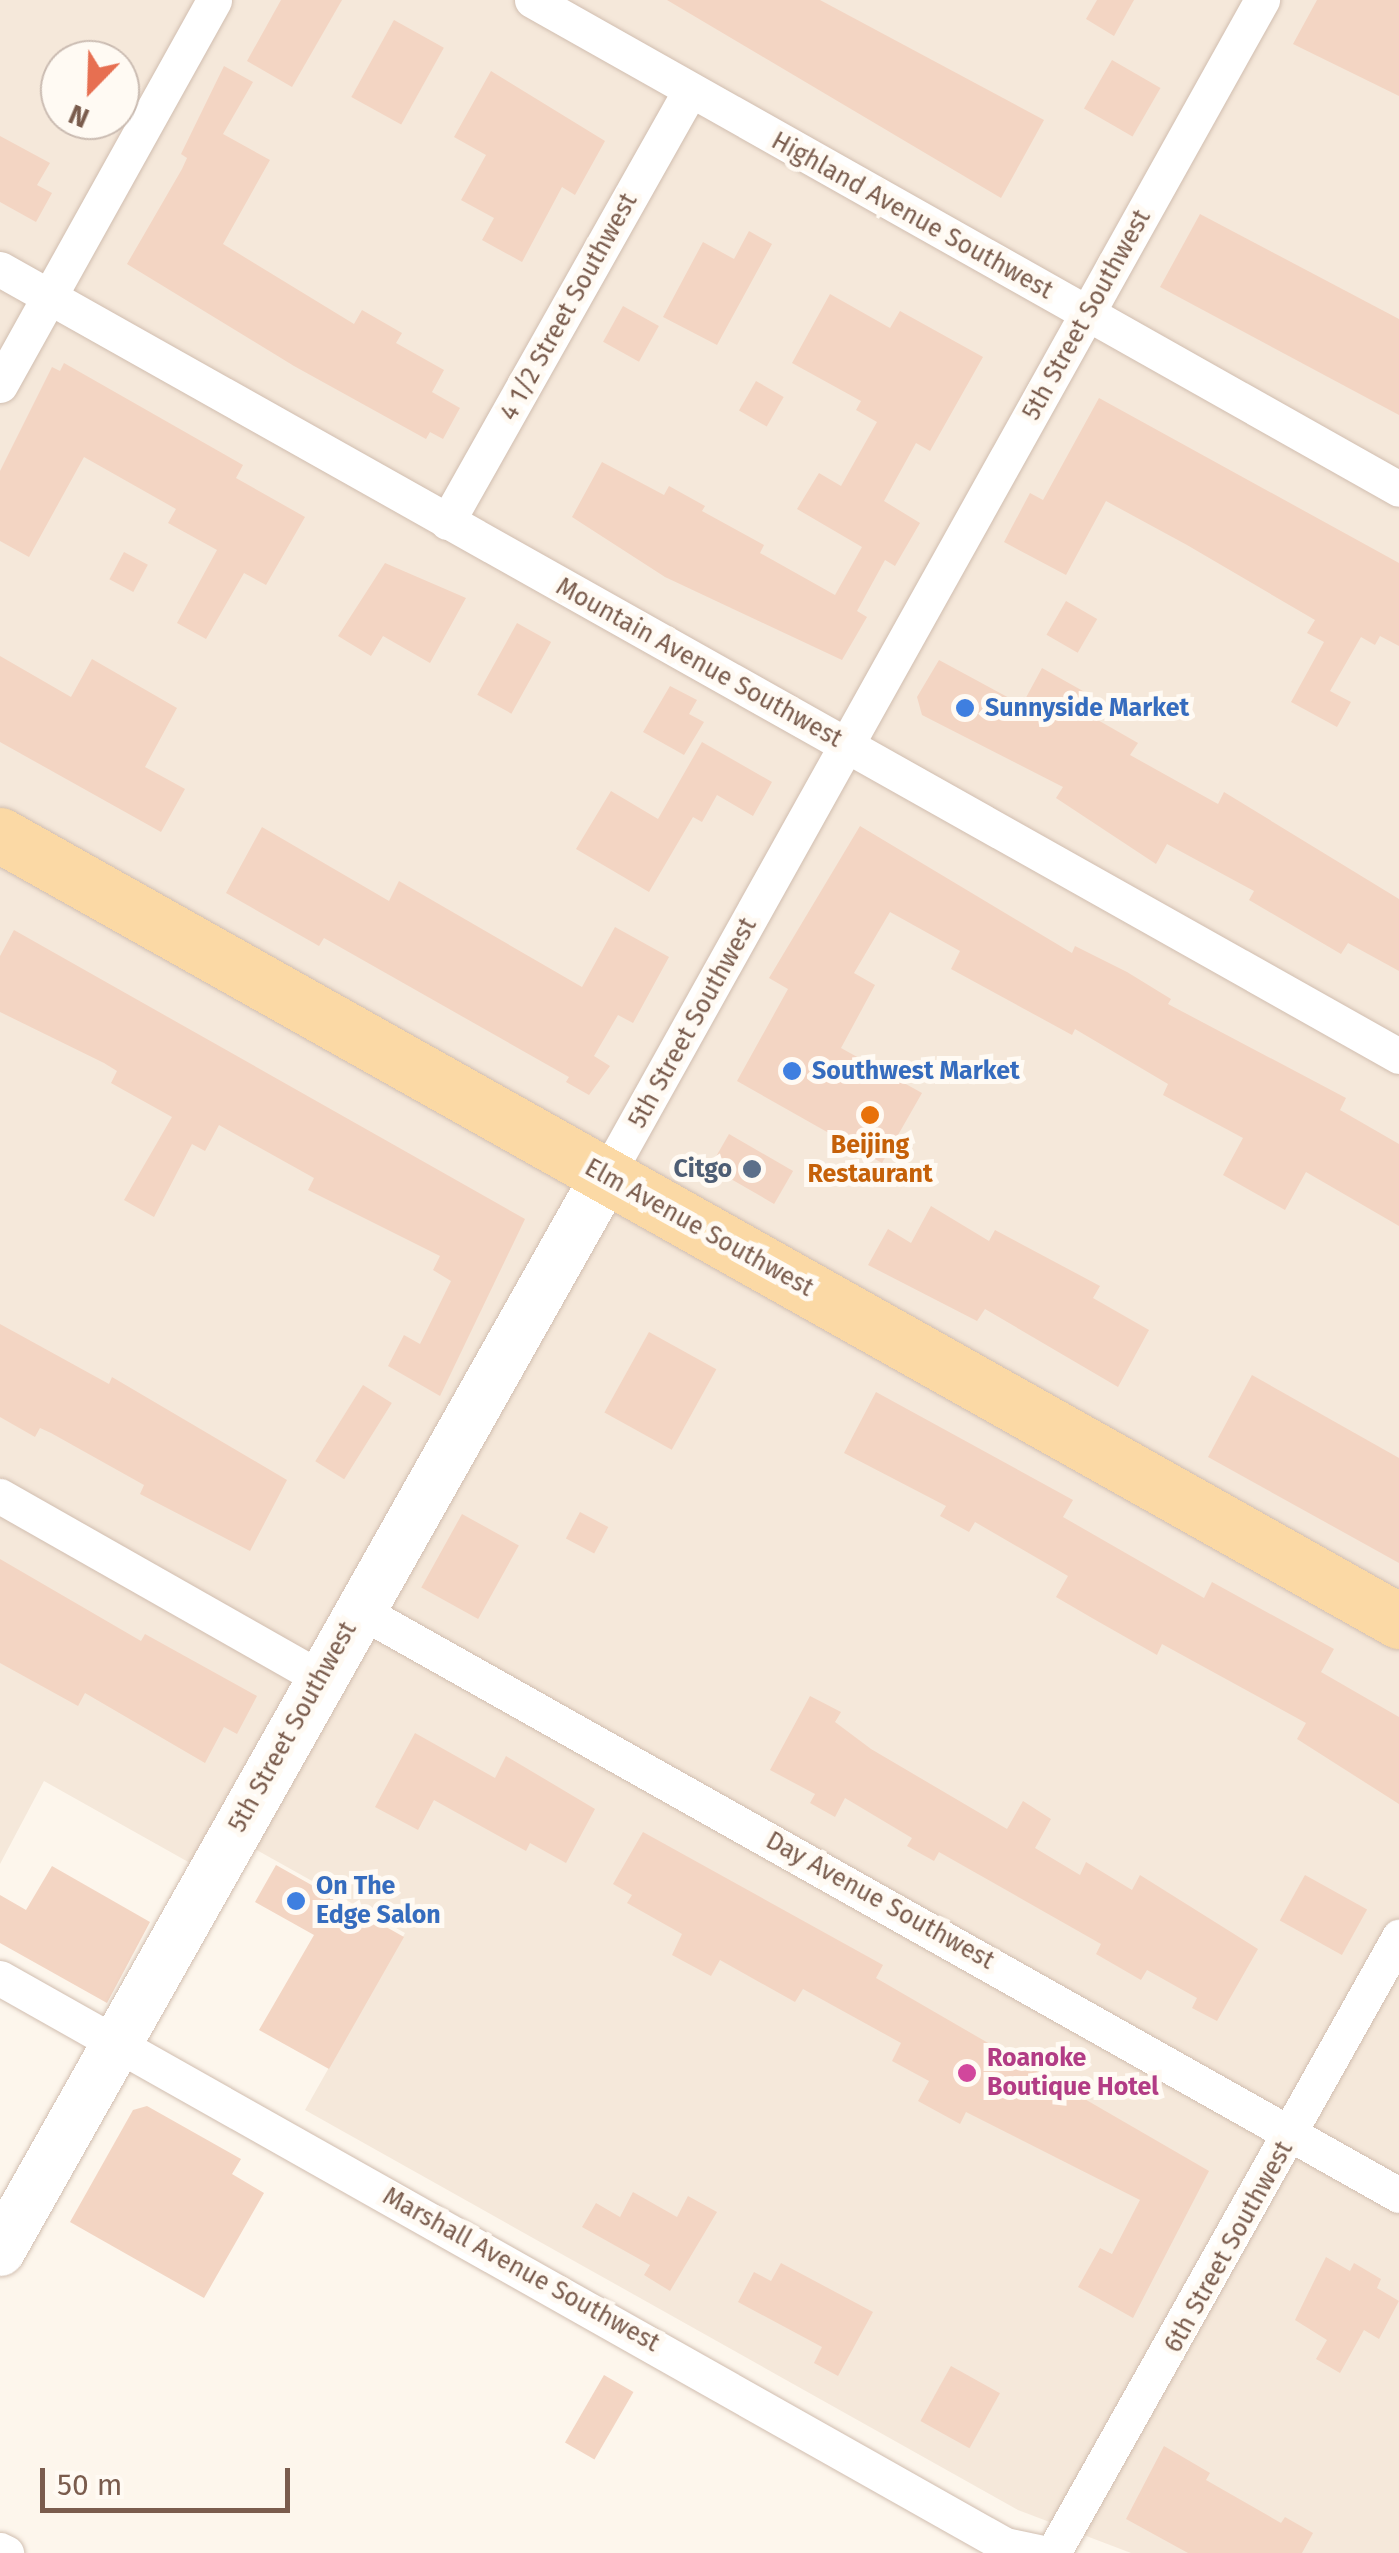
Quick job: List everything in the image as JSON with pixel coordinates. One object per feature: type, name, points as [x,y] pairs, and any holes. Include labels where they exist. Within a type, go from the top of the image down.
[{"type":"main road","name":"Elm Avenue Southwest","points":[[0,835],[1399,1621]]},
{"type":"street","points":[[0,385],[214,0]]},
{"type":"street","name":"Highland Avenue Southwest","points":[[532,0],[1399,488]]},
{"type":"street","name":"5th Street Southwest","points":[[0,2251],[848,748],[1262,0]]},
{"type":"street","name":"4 1/2 Street Southwest","points":[[448,522],[690,91]]},
{"type":"street","name":"Mountain Avenue Southwest","points":[[0,269],[1399,1056]]},
{"type":"street","points":[[0,1496],[321,1678]]},
{"type":"street","name":"Day Avenue Southwest","points":[[360,1610],[1399,2195]]},
{"type":"street","name":"6th Street Southwest","points":[[1053,2553],[1292,2137],[1399,1937]]},
{"type":"street","name":"Marshall Avenue Southwest","points":[[0,1978],[1005,2545],[1044,2553]]},
{"type":"shaded area","points":[[0,0],[1399,0],[1399,2553],[1131,2553],[1018,2510],[305,2110],[405,1933],[219,1829],[199,1868],[44,1781],[0,1864]]},
{"type":"building","points":[[281,0],[342,0],[292,87],[247,61]]},
{"type":"building","points":[[667,0],[820,0],[1044,120],[1001,198]]},
{"type":"building","points":[[1097,0],[1134,0],[1114,36],[1086,19]]},
{"type":"building","points":[[1317,0],[1399,0],[1399,96],[1293,44]]},
{"type":"building","points":[[394,20],[444,48],[401,125],[351,97]]},
{"type":"building","points":[[1112,60],[1160,88],[1132,136],[1084,108]]},
{"type":"building","points":[[224,66],[253,82],[223,134],[270,160],[223,244],[354,324],[362,310],[402,333],[396,343],[444,370],[432,392],[460,408],[443,439],[430,432],[426,439],[294,366],[127,264],[182,169],[187,158],[181,154]]},
{"type":"building","points":[[491,71],[605,141],[575,195],[562,187],[522,262],[482,240],[494,218],[461,200],[486,155],[454,137]]},
{"type":"building","points":[[0,136],[50,163],[37,185],[52,193],[36,222],[0,202]]},
{"type":"building","points":[[1200,214],[1399,319],[1399,415],[1160,287]]},
{"type":"building","points":[[749,231],[772,244],[717,345],[663,317],[703,242],[734,259]]},
{"type":"building","points":[[830,294],[890,328],[900,311],[983,357],[930,451],[916,443],[884,501],[920,523],[895,566],[885,560],[857,611],[867,617],[842,660],[665,577],[572,517],[602,462],[664,495],[669,486],[705,506],[702,511],[764,545],[760,553],[835,595],[862,547],[797,509],[819,473],[841,486],[877,422],[856,410],[861,401],[792,363]]},
{"type":"building","points":[[623,306],[659,326],[639,362],[603,342]]},
{"type":"building","points":[[64,363],[243,465],[236,478],[305,517],[266,585],[244,573],[206,639],[177,623],[217,550],[168,523],[176,509],[84,457],[29,557],[0,541],[0,471],[52,367],[60,371]]},
{"type":"building","points":[[756,381],[784,397],[767,426],[739,410]]},
{"type":"building","points":[[1099,398],[1399,563],[1399,646],[1380,636],[1375,645],[1361,637],[1330,691],[1351,702],[1337,727],[1291,702],[1324,642],[1307,633],[1315,620],[1187,545],[1106,501],[1066,575],[1004,542],[1030,493],[1043,500]]},
{"type":"building","points":[[124,552],[148,565],[133,592],[109,579]]},
{"type":"building","points":[[385,563],[466,598],[430,663],[383,636],[371,656],[338,636]]},
{"type":"building","points":[[1066,601],[1097,619],[1078,653],[1046,635]]},
{"type":"building","points":[[517,623],[551,642],[511,714],[477,695]]},
{"type":"building","points":[[0,656],[71,697],[92,659],[177,708],[145,767],[185,789],[161,832],[0,742]]},
{"type":"building","points":[[939,660],[1022,705],[1042,668],[1090,695],[1082,711],[1138,743],[1130,755],[1218,804],[1224,792],[1399,899],[1399,971],[1348,943],[1341,954],[1249,900],[1254,891],[1167,844],[1156,864],[1056,798],[1063,787],[922,715],[917,697]]},
{"type":"building","points":[[670,686],[697,700],[689,714],[704,722],[684,755],[643,732]]},
{"type":"building","points":[[702,742],[772,782],[753,816],[717,795],[702,822],[693,817],[649,892],[576,849],[611,791],[658,819]]},
{"type":"building","points":[[860,826],[1072,953],[1075,946],[1127,972],[1171,999],[1168,1004],[1346,1098],[1340,1110],[1399,1144],[1399,1226],[1306,1172],[1285,1210],[1223,1175],[1243,1138],[1163,1095],[1168,1084],[1075,1029],[1072,1035],[951,969],[960,951],[890,912],[854,973],[875,985],[841,1048],[922,1093],[882,1163],[737,1081],[788,989],[769,978]]},
{"type":"building","points":[[262,827],[389,901],[399,881],[582,987],[615,927],[669,957],[633,1023],[618,1015],[594,1056],[610,1066],[589,1095],[566,1082],[569,1077],[324,938],[319,946],[226,893]]},
{"type":"building","points":[[14,930],[525,1219],[440,1396],[388,1366],[404,1335],[420,1344],[451,1281],[433,1270],[440,1256],[308,1190],[314,1178],[219,1125],[205,1151],[192,1144],[154,1217],[124,1200],[172,1117],[111,1083],[117,1071],[104,1063],[0,1012],[0,956]]},
{"type":"building","name":"Citgo","points":[[729,1134],[793,1171],[774,1204],[710,1167]]},
{"type":"building","points":[[931,1206],[989,1241],[995,1230],[1100,1286],[1093,1298],[1149,1330],[1118,1387],[985,1309],[977,1321],[868,1265],[888,1229],[911,1243]]},
{"type":"building","points":[[0,1324],[109,1384],[112,1377],[287,1480],[250,1551],[140,1494],[144,1485],[51,1433],[40,1428],[35,1437],[0,1417]]},
{"type":"building","points":[[649,1332],[716,1369],[672,1450],[604,1412]]},
{"type":"building","points":[[1252,1375],[1399,1458],[1399,1563],[1208,1457]]},
{"type":"building","points":[[363,1385],[392,1403],[344,1479],[315,1461]]},
{"type":"building","points":[[876,1392],[1073,1500],[1063,1517],[1204,1598],[1212,1582],[1334,1649],[1321,1672],[1399,1717],[1399,1804],[1297,1739],[1306,1723],[1162,1644],[1157,1655],[1056,1597],[1068,1576],[975,1522],[969,1532],[940,1516],[946,1506],[844,1453]]},
{"type":"building","points":[[580,1512],[608,1527],[594,1554],[566,1538]]},
{"type":"building","points":[[462,1514],[519,1546],[478,1619],[421,1587]]},
{"type":"building","points":[[0,1559],[141,1641],[145,1634],[257,1696],[237,1734],[224,1727],[205,1763],[85,1693],[78,1706],[0,1663]]},
{"type":"building","points":[[810,1696],[841,1712],[835,1722],[871,1749],[1007,1829],[1023,1801],[1051,1819],[1035,1848],[1080,1875],[1086,1862],[1132,1890],[1140,1875],[1258,1949],[1217,2021],[1192,2008],[1197,1998],[1147,1970],[1141,1980],[1096,1954],[1101,1944],[939,1852],[934,1861],[907,1846],[912,1838],[845,1798],[835,1817],[810,1803],[815,1794],[770,1770]]},
{"type":"building","points":[[415,1733],[495,1778],[506,1756],[595,1809],[566,1863],[530,1843],[526,1851],[434,1800],[418,1830],[375,1807]]},
{"type":"building","points":[[643,1832],[883,1965],[876,1978],[1209,2171],[1133,2318],[1078,2287],[1100,2248],[1112,2254],[1140,2200],[966,2112],[960,2124],[918,2101],[929,2081],[892,2061],[901,2043],[803,1989],[795,2002],[720,1960],[711,1976],[672,1955],[682,1934],[627,1903],[632,1895],[613,1884]]},
{"type":"building","points":[[276,1865],[404,1937],[329,2069],[259,2030],[314,1935],[255,1902]]},
{"type":"building","points":[[52,1866],[150,1922],[107,2003],[0,1943],[0,1895],[26,1910]]},
{"type":"building","points":[[1305,1875],[1367,1909],[1342,1955],[1280,1920]]},
{"type":"building","points":[[147,2106],[241,2159],[232,2174],[264,2193],[204,2298],[70,2222],[133,2110]]},
{"type":"building","points":[[633,2192],[677,2217],[688,2196],[717,2212],[670,2291],[644,2275],[650,2265],[582,2227],[596,2203],[620,2217]]},
{"type":"building","points":[[1326,2257],[1350,2271],[1354,2263],[1381,2279],[1377,2288],[1399,2301],[1379,2339],[1364,2330],[1340,2373],[1316,2359],[1327,2340],[1295,2320]]},
{"type":"building","points":[[781,2263],[873,2312],[838,2376],[814,2363],[822,2347],[738,2302],[754,2272],[771,2281]]},
{"type":"building","points":[[951,2366],[1000,2393],[969,2448],[920,2421]]},
{"type":"building","points":[[604,2375],[633,2392],[594,2460],[565,2443]]},
{"type":"building","points":[[1164,2446],[1210,2473],[1206,2480],[1281,2523],[1285,2517],[1313,2533],[1302,2553],[1188,2553],[1126,2519]]},
{"type":"place","name":"Sunnyside Market","points":[[965,708]]},
{"type":"place","name":"Southwest Market","points":[[792,1071]]},
{"type":"place","name":"Beijing Restaurant","points":[[870,1115]]},
{"type":"place","name":"Citgo","points":[[752,1169]]},
{"type":"place","name":"On The Edge Salon","points":[[296,1901]]},
{"type":"place","name":"Roanoke Boutique Hotel","points":[[967,2073]]}]
